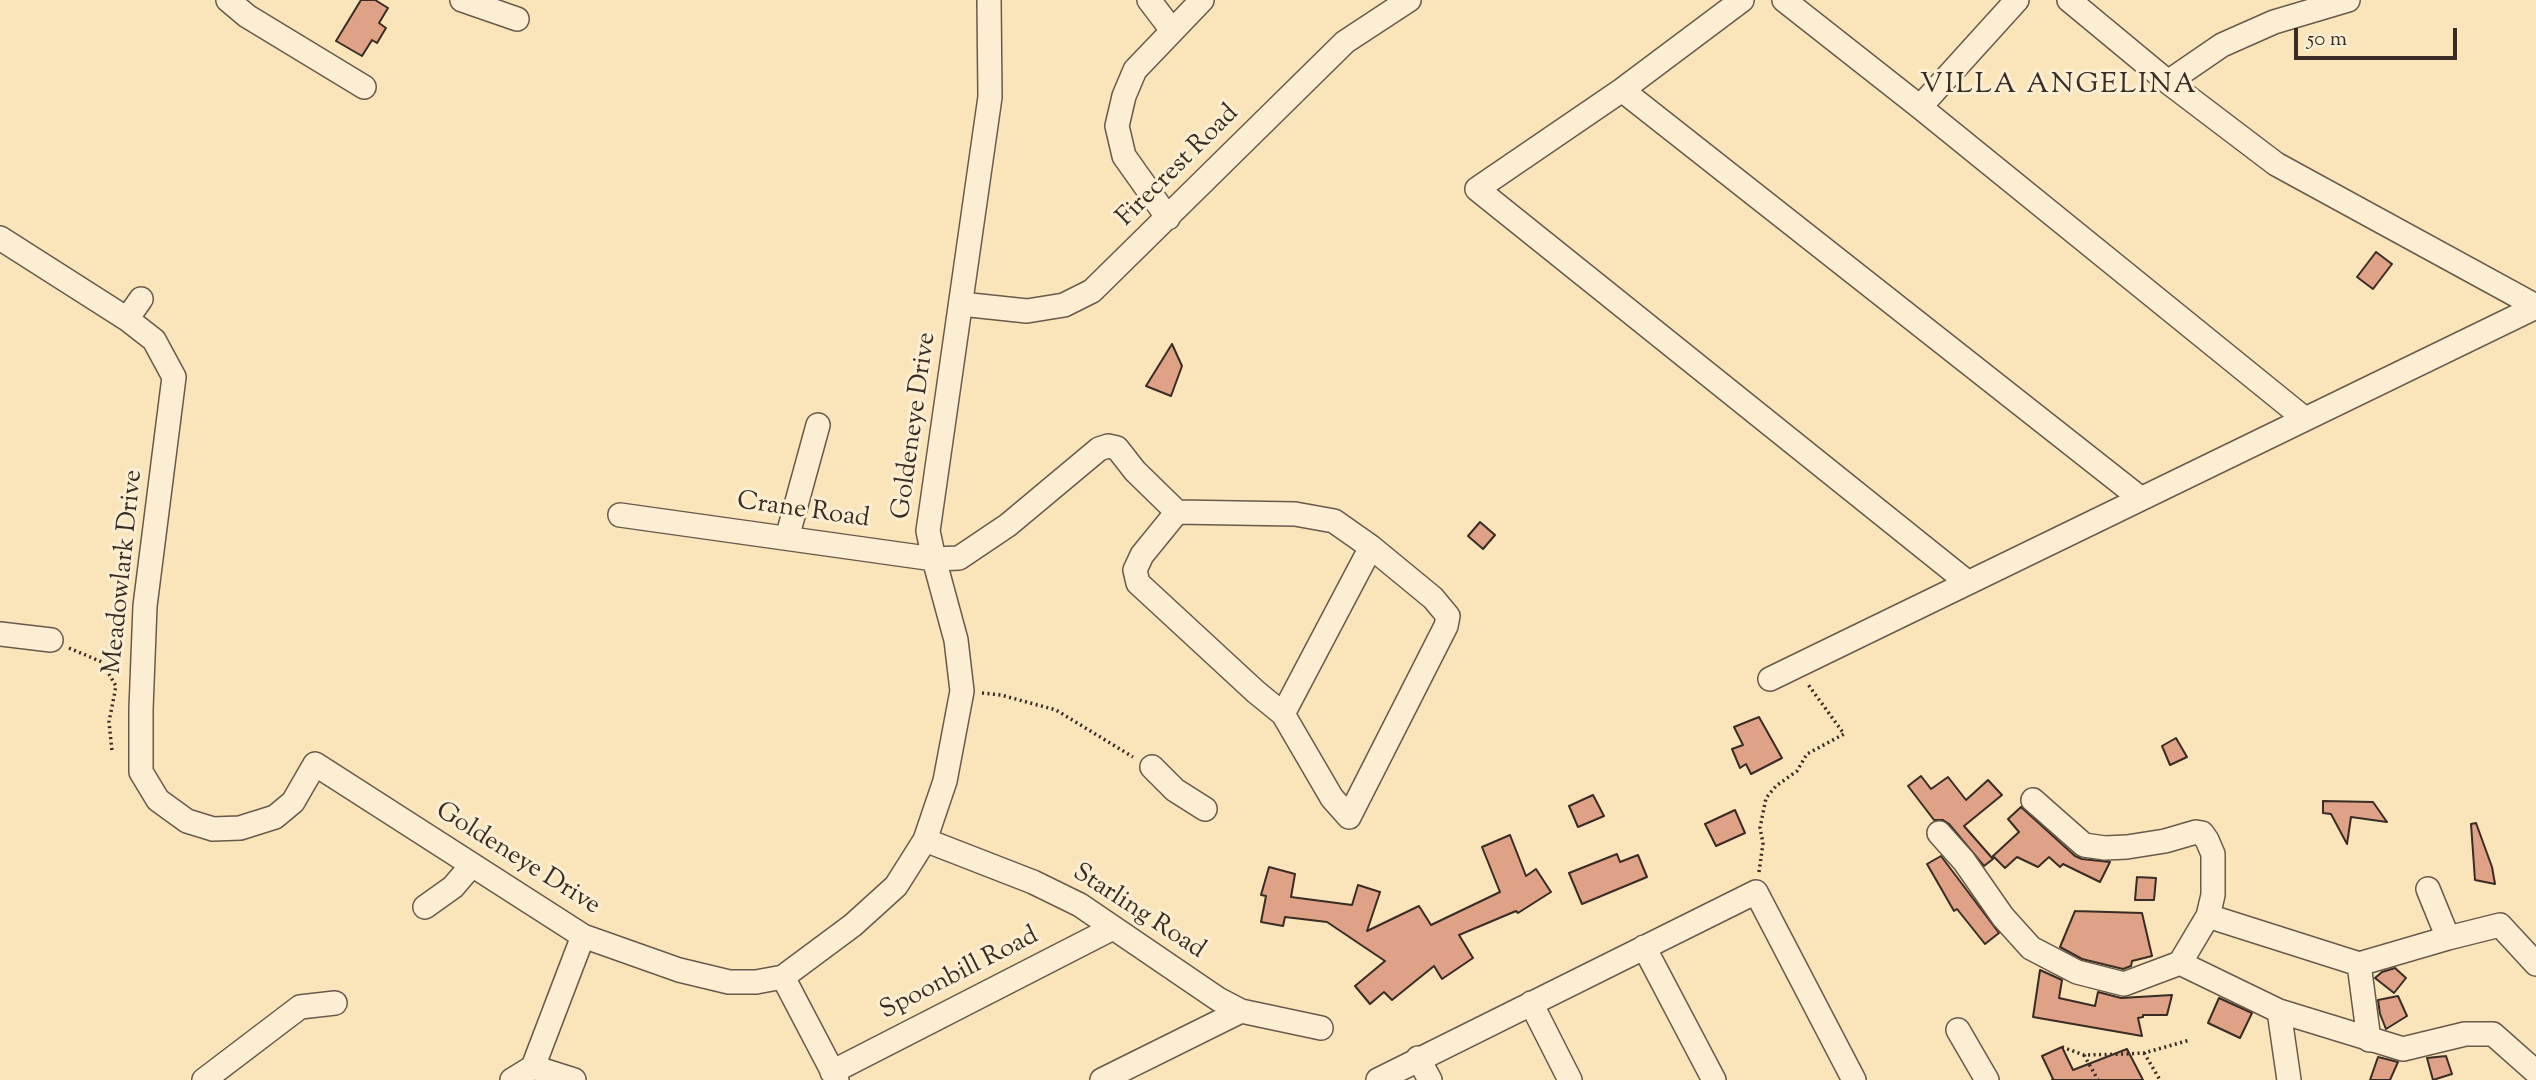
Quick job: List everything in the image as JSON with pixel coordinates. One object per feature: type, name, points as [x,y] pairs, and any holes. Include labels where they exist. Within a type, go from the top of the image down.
[{"type":"street","points":[[228,0],[247,16],[364,87]]},
{"type":"street","points":[[462,0],[517,19]]},
{"type":"street","name":"Goldeneye Drive","points":[[314,764],[583,936],[680,970],[729,982],[756,982],[783,977],[853,925],[896,886],[925,840],[945,781],[962,691],[956,640],[928,531],[990,97],[989,0]]},
{"type":"street","points":[[1149,0],[1171,29]]},
{"type":"street","points":[[1168,218],[1124,156],[1116,126],[1124,96],[1135,71],[1171,29],[1202,0]]},
{"type":"street","name":"Firecrest Road","points":[[961,304],[1027,312],[1064,304],[1092,291],[1345,42],[1409,0]]},
{"type":"street","points":[[1742,0],[1622,90],[1477,190],[1967,582]]},
{"type":"street","points":[[1784,0],[2305,419]]},
{"type":"street","points":[[1920,107],[2017,0]]},
{"type":"street","points":[[2069,0],[2168,82],[2276,164],[2536,306]]},
{"type":"street","points":[[2168,82],[2222,45],[2274,22],[2348,0]]},
{"type":"street","points":[[1622,90],[2140,498]]},
{"type":"street","name":"Meadowlark Drive","points":[[0,238],[127,319],[154,340],[174,377],[145,607],[141,772],[158,800],[187,821],[213,829],[240,828],[275,817],[293,802],[314,764]]},
{"type":"street","points":[[127,319],[141,299]]},
{"type":"street","points":[[1770,679],[2536,306]]},
{"type":"street","points":[[787,538],[818,425]]},
{"type":"street","name":"Crane Road","points":[[620,515],[934,559],[959,558],[1009,525],[1100,449],[1108,446],[1117,448],[1135,471],[1177,512]]},
{"type":"street","points":[[1177,512],[1295,514],[1334,521],[1371,547],[1433,598],[1448,616],[1446,626],[1349,817],[1332,798],[1283,715],[1138,583],[1135,569],[1142,555],[1177,512]]},
{"type":"street","points":[[1283,715],[1371,547]]},
{"type":"street","points":[[0,634],[51,640]]},
{"type":"street","points":[[1152,767],[1175,790],[1205,809]]},
{"type":"street","points":[[1939,833],[1964,861],[2003,917],[2031,948],[2077,972],[2124,984],[2180,963],[2208,916],[2213,895],[2213,854],[2202,833],[2127,847],[2084,845],[2033,800]]},
{"type":"street","name":"Starling Road","points":[[925,840],[1033,882],[1080,905],[1218,999],[1241,1011],[1321,1028]]},
{"type":"street","points":[[425,907],[453,887],[471,866]]},
{"type":"street","points":[[2428,889],[2448,938]]},
{"type":"street","points":[[1378,1080],[1756,892],[1854,1080]]},
{"type":"street","points":[[2208,916],[2359,964],[2500,925],[2536,964]]},
{"type":"street","name":"Spoonbill Road","points":[[834,1076],[1113,929]]},
{"type":"street","points":[[512,1080],[533,1067],[583,936]]},
{"type":"street","points":[[1644,947],[1714,1080]]},
{"type":"street","points":[[2180,963],[2279,1011],[2403,1049],[2465,1034],[2493,1034],[2536,1072],[2516,1080]]},
{"type":"street","points":[[2359,964],[2369,1040]]},
{"type":"street","points":[[783,977],[834,1076]]},
{"type":"street","points":[[204,1080],[231,1072],[300,1007],[335,1003]]},
{"type":"street","points":[[1531,1003],[1570,1080]]},
{"type":"street","points":[[1102,1080],[1241,1011]]},
{"type":"street","points":[[2279,1011],[2288,1080]]},
{"type":"street","points":[[1958,1030],[1987,1080]]},
{"type":"street","points":[[1418,1058],[1430,1080]]},
{"type":"street","points":[[533,1067],[574,1080]]},
{"type":"path","points":[[51,640],[102,663],[116,686],[109,722],[112,751]]},
{"type":"path","points":[[1756,892],[1763,843],[1760,828],[1766,798],[1776,786],[1797,771],[1807,754],[1844,734],[1809,688],[1799,665]]},
{"type":"path","points":[[962,691],[1001,695],[1056,710],[1113,747],[1152,767]]},
{"type":"path","points":[[2062,1047],[2084,1055],[2144,1053],[2190,1040]]},
{"type":"path","points":[[2144,1053],[2160,1080]]},
{"type":"path","points":[[2084,1055],[2098,1080]]},
{"type":"building","points":[[361,0],[375,0],[388,8],[379,23],[386,28],[377,43],[372,40],[362,56],[336,41]]},
{"type":"building","points":[[2376,252],[2392,264],[2373,289],[2357,277]]},
{"type":"building","points":[[1172,344],[1182,366],[1171,396],[1146,386]]},
{"type":"building","points":[[1480,522],[1495,535],[1483,549],[1468,536]]},
{"type":"building","points":[[1759,717],[1782,758],[1751,774],[1746,764],[1740,768],[1732,749],[1743,745],[1734,727]]},
{"type":"building","points":[[2176,738],[2187,757],[2170,765],[2162,746]]},
{"type":"building","points":[[1921,776],[1931,789],[1948,777],[1966,800],[1988,780],[2002,795],[1964,826],[1993,859],[1984,866],[1949,824],[1943,820],[1934,820],[1908,786]]},
{"type":"building","points":[[1593,795],[1604,816],[1578,827],[1569,806]]},
{"type":"building","points":[[2323,801],[2373,802],[2387,822],[2351,817],[2347,844],[2331,814],[2323,813]]},
{"type":"building","points":[[2021,807],[2075,856],[2110,862],[2100,882],[2063,864],[2060,867],[2049,857],[2038,867],[2017,857],[2005,868],[1993,856],[2019,832],[2008,819]]},
{"type":"building","points":[[1735,810],[1745,833],[1716,846],[1705,824]]},
{"type":"building","points":[[2476,823],[2492,867],[2495,884],[2475,880],[2471,824]]},
{"type":"building","points":[[1510,835],[1526,876],[1536,869],[1551,892],[1518,913],[1516,911],[1459,935],[1473,958],[1442,979],[1434,966],[1392,1000],[1384,992],[1370,1004],[1355,986],[1385,961],[1327,922],[1285,917],[1283,926],[1261,922],[1266,896],[1261,895],[1269,867],[1295,874],[1291,897],[1352,905],[1358,885],[1380,892],[1367,931],[1419,906],[1431,925],[1500,892],[1482,847]]},
{"type":"building","points":[[1617,854],[1620,862],[1638,855],[1647,877],[1582,904],[1569,873]]},
{"type":"building","points":[[1941,856],[1999,933],[1985,944],[1957,909],[1954,911],[1927,864]]},
{"type":"building","points":[[2137,877],[2156,878],[2154,900],[2135,900]]},
{"type":"building","points":[[2075,911],[2142,913],[2152,956],[2132,961],[2131,966],[2123,969],[2082,959],[2060,947]]},
{"type":"building","points":[[2395,968],[2406,978],[2394,993],[2375,978],[2382,972]]},
{"type":"building","points":[[2040,970],[2062,980],[2059,998],[2095,1006],[2098,992],[2121,998],[2172,995],[2167,1015],[2143,1015],[2138,1018],[2142,1036],[2033,1017]]},
{"type":"building","points":[[2398,996],[2407,1016],[2386,1029],[2378,1000]]},
{"type":"building","points":[[2219,998],[2252,1013],[2240,1038],[2208,1023]]},
{"type":"building","points":[[2062,1047],[2073,1070],[2127,1049],[2143,1080],[2052,1080],[2042,1056]]},
{"type":"building","points":[[2446,1056],[2452,1074],[2433,1080],[2427,1058]]},
{"type":"building","points":[[2378,1057],[2398,1062],[2390,1080],[2370,1080]]},
{"type":"district","name":"VILLA ANGELINA","points":[[2059,87]]}]
